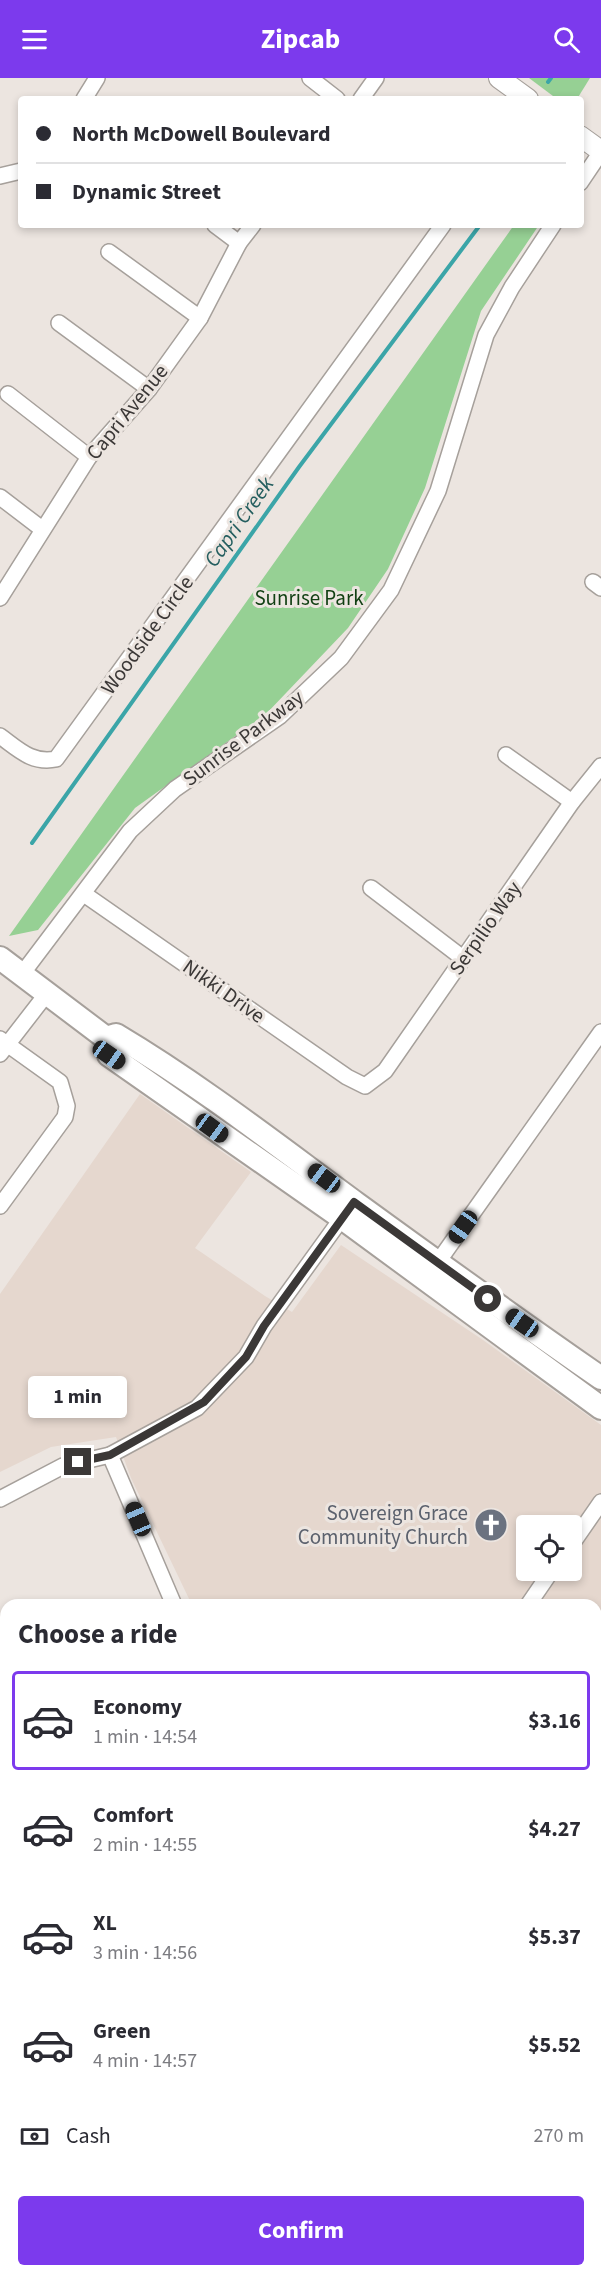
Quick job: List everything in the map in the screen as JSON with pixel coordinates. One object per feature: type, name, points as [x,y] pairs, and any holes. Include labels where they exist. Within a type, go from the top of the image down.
[{"type":"main road","points":[[0,958],[106,1038],[116,1035],[146,1053],[309,1167],[348,1210],[431,1272],[601,1408]]},
{"type":"main road","points":[[431,1272],[601,1378]]},
{"type":"street","points":[[86,96],[97,78]]},
{"type":"street","points":[[310,78],[333,96]]},
{"type":"street","points":[[363,96],[376,78]]},
{"type":"street","points":[[499,78],[524,96]]},
{"type":"street","points":[[584,139],[601,151],[584,177]]},
{"type":"street","points":[[0,176],[18,172]]},
{"type":"street","points":[[219,228],[239,243]]},
{"type":"street","name":"Capri Avenue","points":[[0,598],[90,457],[149,389],[200,318],[239,243],[251,228]]},
{"type":"street","name":"Woodside Circle","points":[[0,736],[30,758],[44,762],[56,759],[441,228]]},
{"type":"street","name":"Sunrise Parkway","points":[[22,974],[130,831],[175,789],[280,716],[340,658],[391,590],[438,491],[486,335],[512,287],[551,228]]},
{"type":"street","points":[[109,252],[200,318]]},
{"type":"street","points":[[59,323],[149,389]]},
{"type":"street","points":[[8,394],[90,457]]},
{"type":"street","points":[[0,497],[42,529]]},
{"type":"street","points":[[506,755],[572,802]]},
{"type":"street","name":"Serpilio Way","points":[[365,1086],[385,1071],[572,802],[601,766]]},
{"type":"street","points":[[371,888],[464,959]]},
{"type":"street","name":"Nikki Drive","points":[[84,894],[346,1077],[365,1086]]},
{"type":"street","points":[[0,1206],[65,1117],[67,1106],[60,1082],[2,1046],[48,992]]},
{"type":"street","points":[[431,1272],[601,1032]]},
{"type":"street","points":[[0,1499],[63,1466],[110,1455],[204,1402],[246,1357],[264,1326],[348,1210]]},
{"type":"street","points":[[110,1455],[171,1599]]},
{"type":"street","points":[[582,1530],[601,1502]]},
{"type":"street","points":[[532,1599],[544,1581]]},
{"type":"shaded area","points":[[140,1094],[251,1172],[195,1248],[292,1312],[341,1245],[483,1340],[601,1425],[601,1599],[189,1599],[131,1478],[116,1437],[51,1447],[0,1472],[0,1294]]},
{"type":"green space","points":[[529,78],[590,78],[579,96],[553,96]]},
{"type":"green space","name":"Sunrise Park","points":[[512,228],[537,228],[481,311],[425,488],[388,569],[348,628],[266,714],[135,808],[38,930],[9,936]]},
{"type":"waterway","name":"Capri Creek","points":[[548,82],[551,78]]},
{"type":"waterway","name":"Capri Creek","points":[[32,843],[299,467],[478,228]]},
{"type":"place","name":"Sovereign Grace Community Church","points":[[491,1525]]},
{"type":"route","points":[[78,1462],[110,1455],[204,1402],[246,1357],[264,1326],[354,1202],[488,1299]]}]
